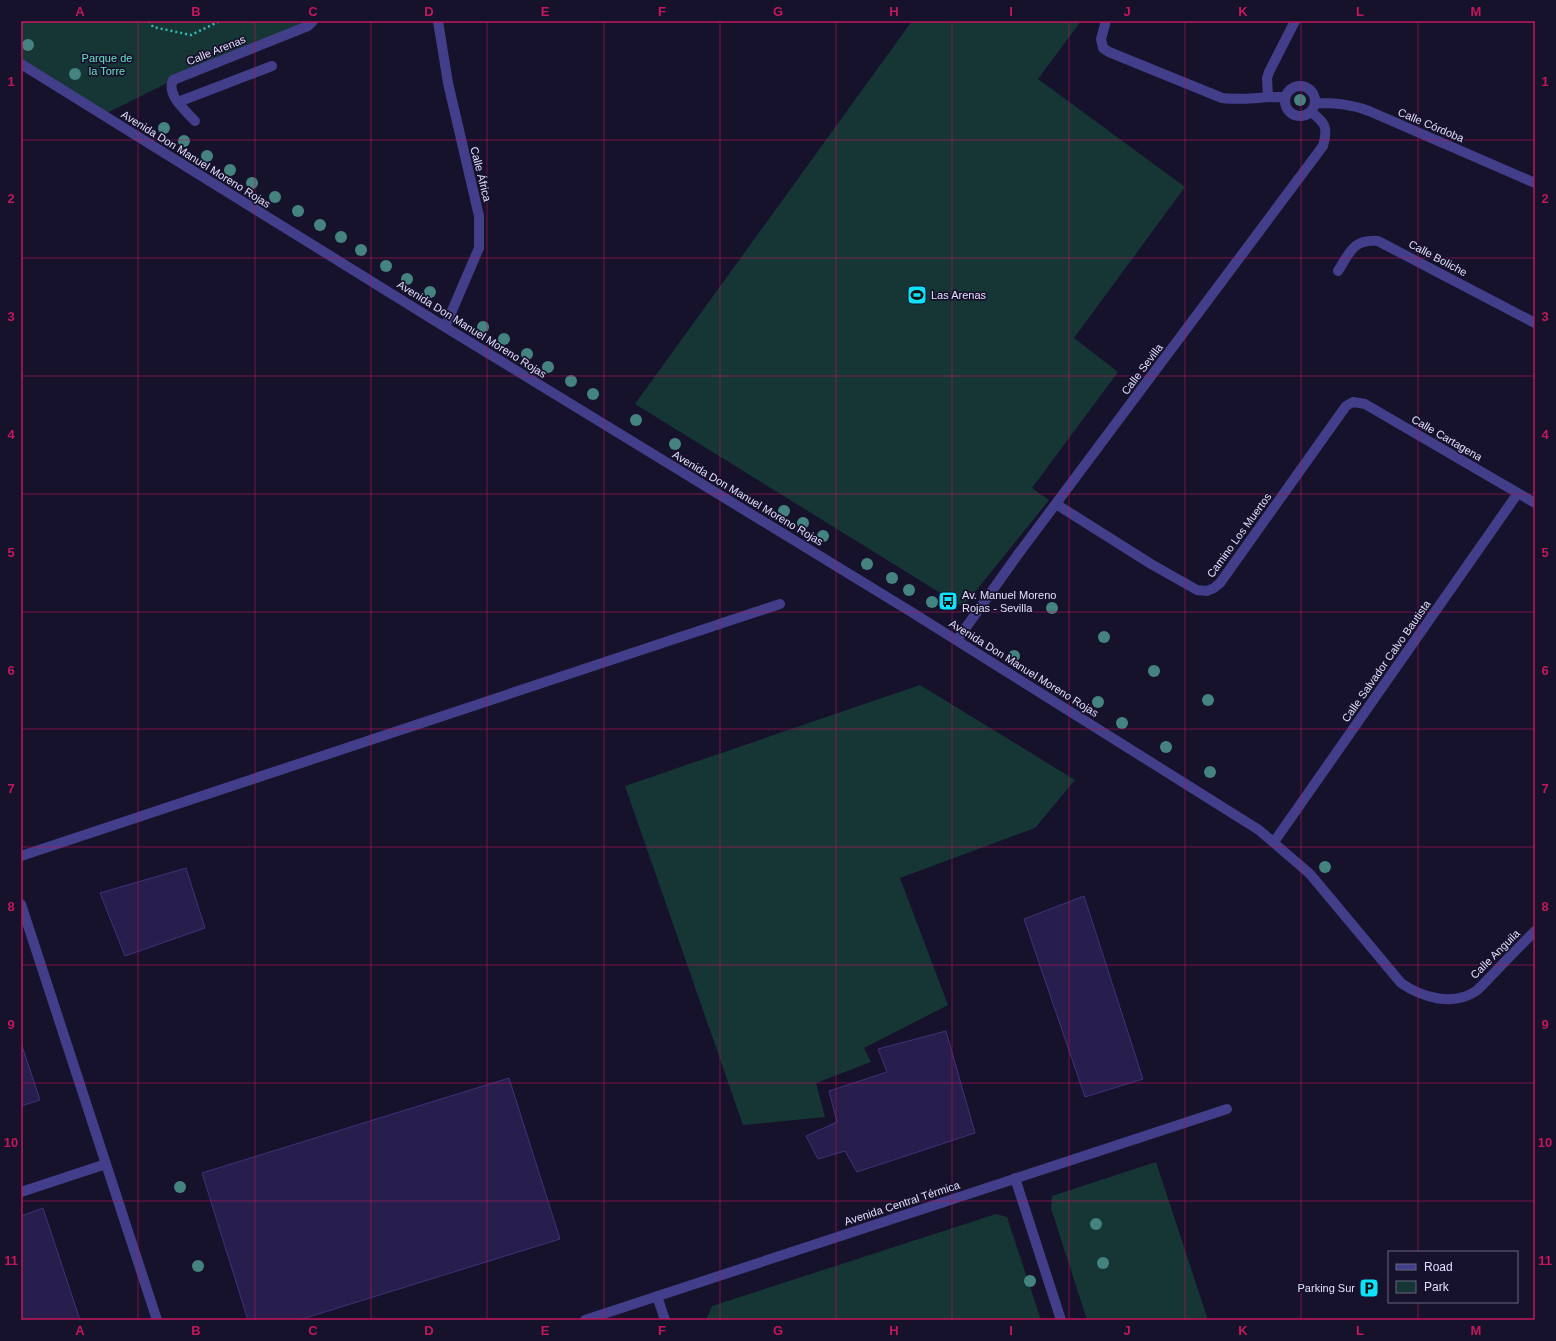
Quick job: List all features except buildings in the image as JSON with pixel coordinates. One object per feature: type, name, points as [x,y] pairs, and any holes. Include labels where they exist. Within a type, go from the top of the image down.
[{"type":"street","name":"Calle Arenas","points":[[196,121],[178,102],[171,88],[173,80],[308,26],[313,21]]},
{"type":"street","name":"Calle África","points":[[438,21],[448,83],[479,216],[479,248],[445,327]]},
{"type":"street","points":[[1106,21],[1101,39],[1103,48],[1109,52],[1222,98],[1236,100],[1285,97],[1291,89],[1300,86],[1305,87],[1313,93],[1313,107]]},
{"type":"street","points":[[1268,97],[1267,78],[1269,72],[1295,21]]},
{"type":"street","name":"Avenida Don Manuel Moreno Rojas","points":[[21,64],[445,327],[957,640],[1259,830],[1310,874],[1401,983],[1413,991],[1425,996]]},
{"type":"street","points":[[178,102],[272,66]]},
{"type":"street","name":"Calle Córdoba","points":[[1285,97],[1286,107],[1293,114],[1302,116],[1313,107],[1337,103],[1364,109],[1535,183]]},
{"type":"street","name":"Calle Sevilla","points":[[957,640],[1056,504],[1323,146],[1325,127],[1313,107]]},
{"type":"street","name":"Calle Boliche","points":[[1338,271],[1358,243],[1367,240],[1378,241],[1535,323]]},
{"type":"street","name":"Calle Cartagena","points":[[1346,406],[1353,402],[1365,404],[1535,502]]},
{"type":"street","name":"Camino Los Muertos","points":[[1056,504],[1150,564],[1197,590],[1207,591],[1220,583],[1346,406]]},
{"type":"street","name":"Calle Salvador Calvo Bautista","points":[[1274,842],[1518,493]]},
{"type":"street","points":[[21,856],[780,604]]},
{"type":"street","points":[[21,904],[157,1320]]},
{"type":"street","name":"Calle Anguila","points":[[1425,996],[1446,999],[1463,996],[1476,991],[1535,931]]},
{"type":"street","name":"Avenida Central Térmica","points":[[585,1320],[1227,1109]]},
{"type":"street","points":[[21,1192],[106,1164]]},
{"type":"street","points":[[1015,1178],[1062,1320]]},
{"type":"street","points":[[657,1296],[665,1320]]},
{"type":"path","points":[[149,21],[153,27],[190,35],[220,21]]},
{"type":"green space","name":"Parque de la Torre","points":[[21,21],[313,21],[173,80],[103,115],[21,64]]},
{"type":"green space","name":"Las Arenas","points":[[912,21],[1081,21],[1038,79],[1185,187],[1074,338],[1118,372],[1032,488],[1049,500],[963,607],[635,404]]},
{"type":"green space","points":[[920,685],[1075,780],[1035,828],[900,878],[948,1005],[864,1048],[871,1062],[816,1083],[825,1117],[743,1125],[625,786]]},
{"type":"green space","points":[[1156,1162],[1208,1320],[1087,1320],[1051,1208],[1052,1196]]},
{"type":"green space","points":[[996,1214],[1007,1217],[1041,1320],[706,1320],[712,1306]]},
{"type":"place","name":"Las Arenas","points":[[917,295]]},
{"type":"place","name":"Av. Manuel Moreno Rojas - Sevilla","points":[[948,601]]},
{"type":"place","name":"Parking Sur","points":[[1369,1288]]}]
